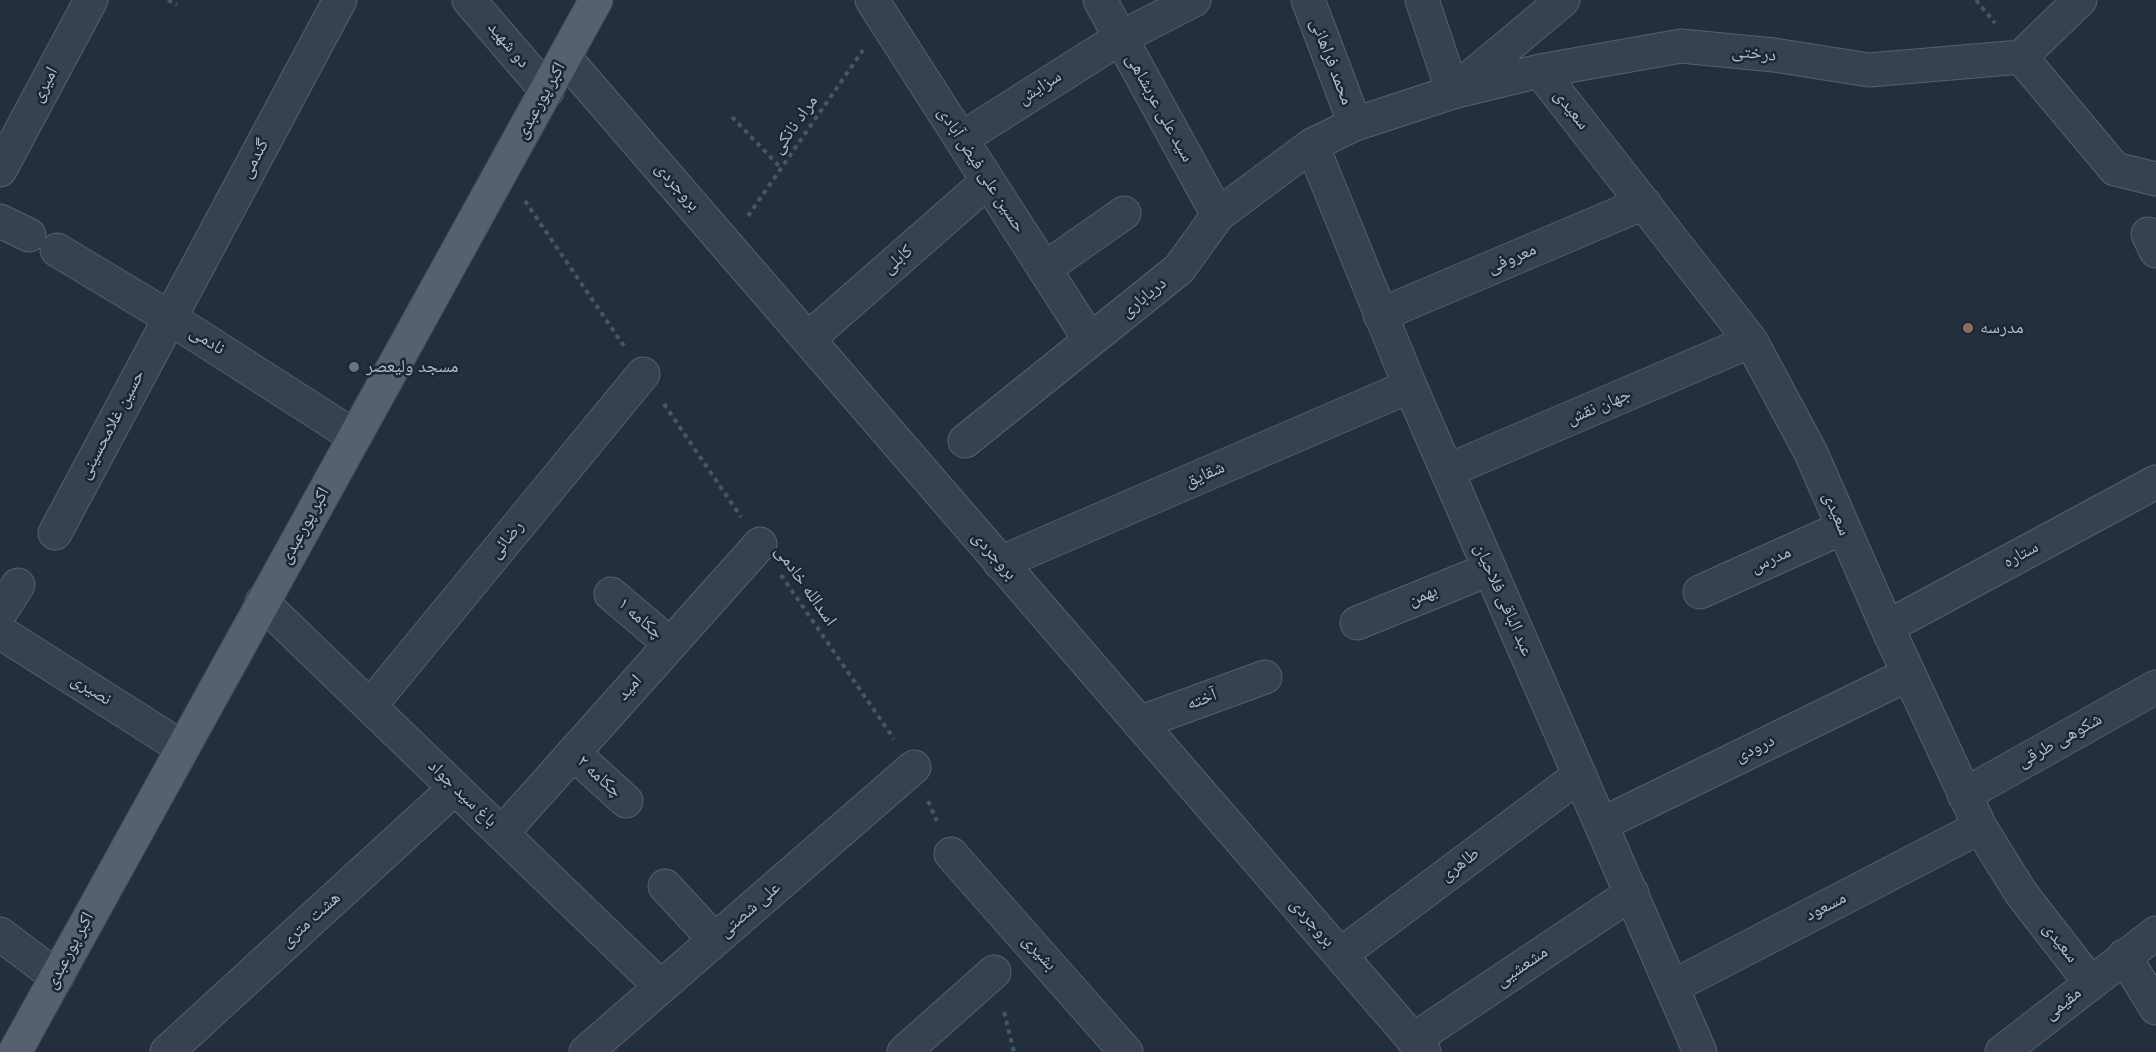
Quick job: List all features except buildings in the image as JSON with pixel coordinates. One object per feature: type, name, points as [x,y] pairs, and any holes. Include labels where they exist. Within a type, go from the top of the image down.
[{"type":"main road","name":"اکبر پورعبدی","points":[[23,1048],[57,977],[181,747],[596,0]]},
{"type":"street","name":"امیری","points":[[0,170],[91,0]]},
{"type":"street","name":"گندمی","points":[[170,318],[340,0]]},
{"type":"street","name":"دو شهید","points":[[469,0],[547,91]]},
{"type":"street","name":"سید علی عربشاهی","points":[[1100,0],[1218,215]]},
{"type":"street","name":"سزایش","points":[[961,139],[1120,38],[1194,0]]},
{"type":"street","name":"محمد فراهانی","points":[[1308,0],[1355,124]]},
{"type":"street","points":[[1422,0],[1453,92],[1563,0]]},
{"type":"street","points":[[2080,0],[2021,57],[2115,169],[2156,179]]},
{"type":"street","name":"حسین علی فیض آبادی","points":[[886,7],[961,139],[1090,340]]},
{"type":"street","name":"درختی","points":[[1312,145],[1355,124],[1453,92],[1540,70],[1681,46],[1774,55],[1869,70],[2021,57]]},
{"type":"street","name":"بروجردی","points":[[565,58],[1418,1046]]},
{"type":"street","name":"سعیدی","points":[[1540,70],[1751,341],[1811,453],[1842,528],[1980,827],[2021,893],[2090,982]]},
{"type":"street","name":"دریاباری","points":[[965,441],[1179,269],[1218,215],[1312,145]]},
{"type":"street","name":"عبد الباقی فلاحیان","points":[[1312,145],[1410,386],[1700,1052]]},
{"type":"street","name":"کابلی","points":[[808,339],[988,181]]},
{"type":"street","name":"معروفی","points":[[1380,315],[1644,203]]},
{"type":"street","points":[[1044,269],[1124,213]]},
{"type":"street","name":"نادمی","points":[[0,221],[43,243],[170,318],[354,436]]},
{"type":"street","name":"حسین غلامحسینی","points":[[55,533],[170,318]]},
{"type":"street","name":"جهان نقش","points":[[1447,471],[1751,341]]},
{"type":"street","name":"رضائی","points":[[370,706],[643,374]]},
{"type":"street","name":"شقایق","points":[[1000,563],[1410,386]]},
{"type":"street","name":"ستاره","points":[[1887,627],[2156,483]]},
{"type":"street","name":"مدرس","points":[[1700,591],[1842,528]]},
{"type":"street","name":"امید","points":[[502,832],[760,544]]},
{"type":"street","name":"بهمن","points":[[1357,623],[1490,569]]},
{"type":"street","points":[[0,613],[18,585]]},
{"type":"street","name":"چکامه ۱","points":[[611,594],[670,644]]},
{"type":"street","name":"باغ سید جواد","points":[[262,602],[661,987]]},
{"type":"street","name":"نصیری","points":[[0,632],[181,747]]},
{"type":"street","name":"درودی","points":[[1602,824],[1909,674]]},
{"type":"street","name":"آخته","points":[[1139,723],[1265,677]]},
{"type":"street","name":"شکوهی طرقی","points":[[1964,795],[2156,687]]},
{"type":"street","name":"چکامه ۲","points":[[573,753],[626,801]]},
{"type":"street","name":"علی شصتی","points":[[586,1052],[914,767]]},
{"type":"street","name":"طاهری","points":[[1340,955],[1580,775]]},
{"type":"street","name":"هشت متری","points":[[167,1052],[455,788]]},
{"type":"street","name":"مسعود","points":[[1672,987],[1980,827]]},
{"type":"street","name":"بشیری","points":[[951,854],[1126,1052]]},
{"type":"street","points":[[665,886],[715,940]]},
{"type":"street","name":"مشعشیی","points":[[1418,1046],[1632,893]]},
{"type":"street","name":"مقیمی","points":[[2002,1052],[2156,933]]},
{"type":"street","points":[[0,934],[57,977]]},
{"type":"street","points":[[2124,956],[2156,1008]]},
{"type":"street","points":[[904,1052],[994,972]]},
{"type":"path","points":[[168,0],[177,5]]},
{"type":"path","name":"مراد نانکی","points":[[727,246],[886,7]]},
{"type":"path","points":[[732,117],[781,168]]},
{"type":"path","name":"اسدالله خادمی","points":[[504,169],[914,767],[951,854]]},
{"type":"path","points":[[994,972],[1014,1052]]},
{"type":"place","name":"مدرسه","points":[[1968,328]]},
{"type":"place","name":"مسجد ولیعصر","points":[[354,367]]}]
